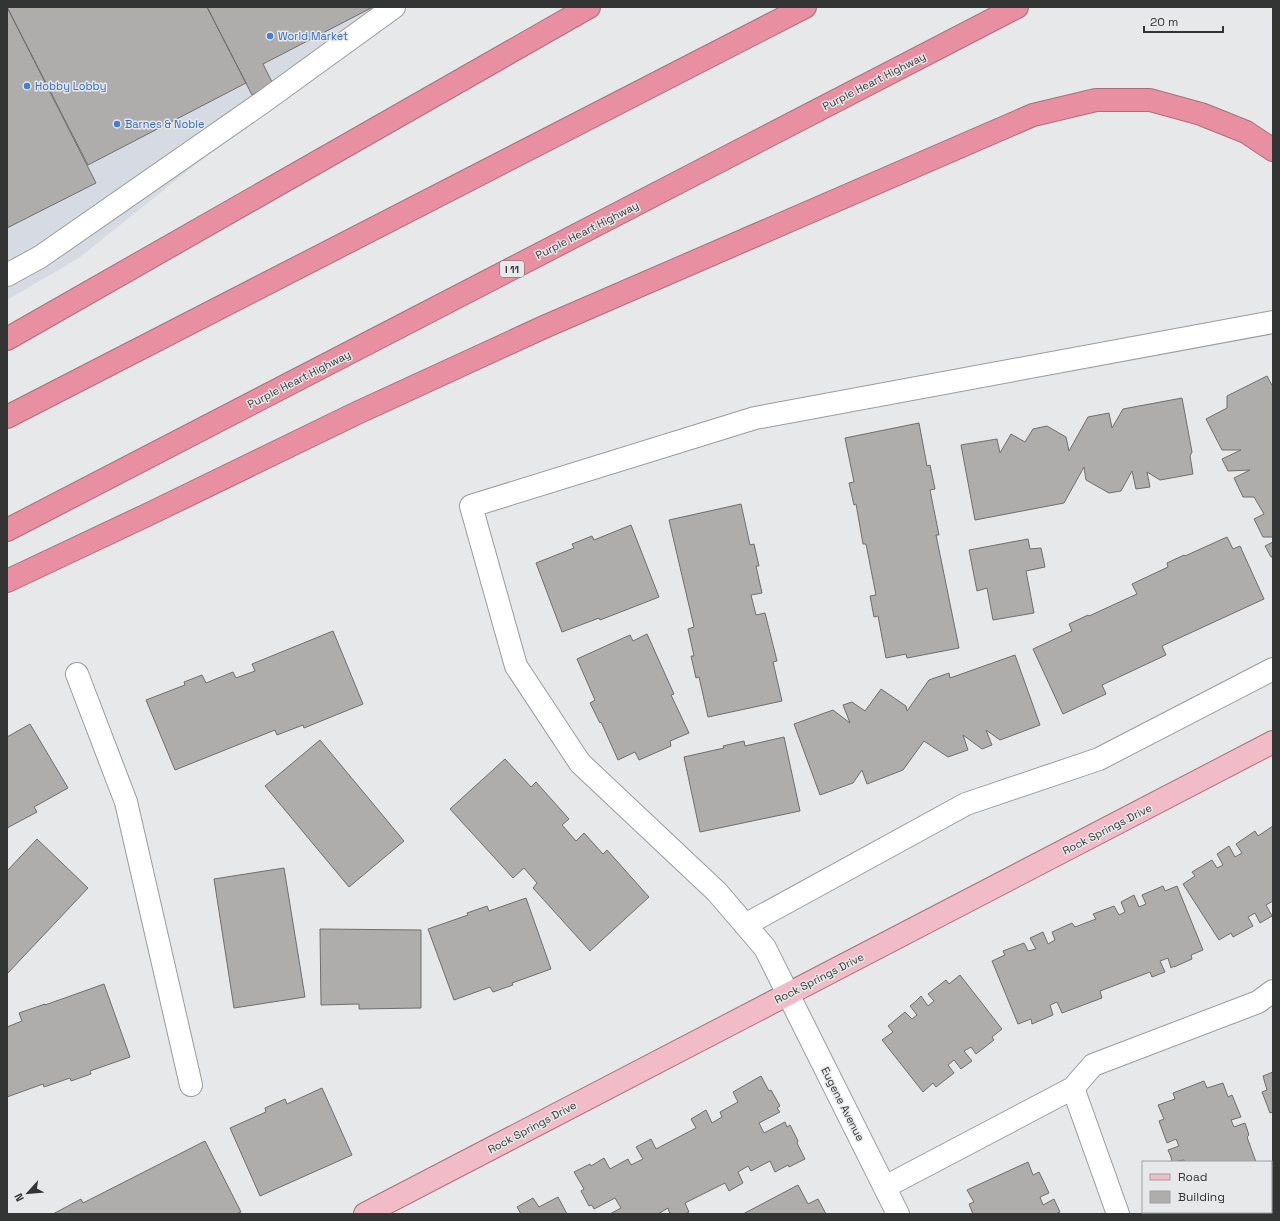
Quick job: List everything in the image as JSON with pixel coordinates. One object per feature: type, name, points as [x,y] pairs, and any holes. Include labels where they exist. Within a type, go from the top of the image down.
[{"type":"highway","points":[[7,338],[589,7]]},
{"type":"highway","points":[[7,417],[805,7]]},
{"type":"highway","name":"Purple Heart Highway","points":[[7,530],[1017,7]]},
{"type":"highway","points":[[7,581],[357,413],[544,327],[1033,115],[1096,100],[1150,100],[1201,114],[1246,132],[1273,150]]},
{"type":"main road","name":"Rock Springs Drive","points":[[365,1214],[1273,742]]},
{"type":"street","points":[[7,275],[40,257],[257,106],[394,7]]},
{"type":"street","name":"Eugene Avenue","points":[[898,1214],[765,948],[717,892],[580,762],[516,666],[471,506],[755,418],[1273,322]]},
{"type":"street","points":[[745,924],[966,804],[1099,759],[1273,669]]},
{"type":"street","points":[[77,674],[126,802],[191,1085]]},
{"type":"street","points":[[885,1187],[1072,1088],[1093,1064],[1258,1002],[1273,991]]},
{"type":"street","points":[[1072,1088],[1118,1214]]},
{"type":"shaded area","points":[[7,7],[392,7],[79,258],[7,300]]},
{"type":"building","name":"Hobby Lobby","points":[[7,7],[96,183],[7,228]]},
{"type":"building","name":"Barnes & Noble","points":[[7,7],[207,7],[246,83],[88,165]]},
{"type":"building","name":"World Market","points":[[207,7],[373,7],[263,64],[273,84],[252,95]]},
{"type":"building","points":[[1267,376],[1273,387],[1273,537],[1263,537],[1254,519],[1264,514],[1254,497],[1243,497],[1234,478],[1250,470],[1228,471],[1222,459],[1241,450],[1222,450],[1206,419],[1227,408],[1227,396]]},
{"type":"building","points":[[1182,398],[1192,452],[1190,456],[1193,474],[1160,480],[1147,472],[1150,487],[1136,489],[1132,471],[1121,491],[1109,493],[1086,480],[1084,467],[1064,503],[975,520],[961,445],[997,439],[1000,453],[1011,434],[1025,442],[1033,429],[1047,426],[1066,437],[1069,451],[1088,417],[1109,413],[1112,428],[1123,409]]},
{"type":"building","points":[[919,423],[927,466],[930,465],[935,489],[930,490],[939,535],[936,535],[959,648],[907,658],[906,654],[886,658],[878,616],[874,617],[870,596],[876,595],[866,544],[863,544],[856,504],[854,505],[849,483],[854,482],[845,438]]},
{"type":"building","points":[[741,504],[750,545],[754,544],[759,566],[756,566],[762,593],[751,595],[756,615],[765,613],[777,661],[773,662],[782,701],[708,717],[699,677],[696,678],[691,656],[694,656],[688,629],[694,627],[669,520]]},
{"type":"building","points":[[631,525],[659,597],[600,620],[599,618],[562,632],[536,563],[574,548],[572,544],[592,536],[594,540]]},
{"type":"building","points":[[1227,537],[1233,549],[1240,546],[1264,599],[1162,646],[1166,655],[1102,685],[1106,694],[1063,714],[1033,649],[1072,631],[1069,624],[1137,594],[1132,584],[1168,567],[1167,563]]},
{"type":"building","points":[[1028,539],[1030,549],[1041,548],[1045,567],[1026,571],[1034,613],[993,620],[987,588],[977,591],[969,550]]},
{"type":"building","points":[[1273,542],[1273,557],[1271,557],[1265,546]]},
{"type":"building","points":[[333,631],[363,704],[304,728],[303,725],[277,735],[275,730],[175,770],[146,700],[185,685],[184,682],[202,675],[206,683],[233,672],[236,678],[255,671],[252,664]]},
{"type":"building","points":[[647,634],[674,694],[671,695],[689,733],[670,741],[671,746],[639,760],[635,752],[618,760],[601,722],[600,723],[590,703],[595,700],[577,659],[630,635],[633,641]]},
{"type":"building","points":[[1015,655],[1040,725],[1000,740],[986,730],[992,745],[982,749],[963,735],[968,750],[948,757],[924,741],[903,770],[867,784],[862,770],[853,783],[820,795],[794,724],[833,710],[850,723],[843,705],[852,702],[865,711],[881,689],[906,706],[907,711],[929,680],[949,673],[950,678]]},
{"type":"building","points":[[30,724],[68,788],[34,807],[37,812],[7,828],[7,737]]},
{"type":"building","points":[[784,737],[800,811],[700,832],[684,757],[724,748],[723,746],[744,741],[745,746]]},
{"type":"building","points":[[320,740],[404,841],[349,887],[265,786]]},
{"type":"building","points":[[505,759],[531,787],[536,782],[569,819],[562,825],[576,841],[584,833],[603,854],[607,850],[649,897],[590,951],[533,888],[537,883],[524,868],[513,878],[450,809]]},
{"type":"building","points":[[1273,826],[1273,901],[1266,905],[1272,916],[1260,923],[1255,913],[1248,917],[1253,926],[1233,937],[1231,933],[1219,940],[1183,884],[1195,876],[1192,872],[1212,860],[1217,868],[1223,865],[1217,854],[1229,846],[1235,857],[1242,853],[1236,844],[1255,831],[1258,836]]},
{"type":"building","points":[[37,839],[88,888],[7,974],[7,871]]},
{"type":"building","points":[[284,868],[305,997],[234,1008],[214,879]]},
{"type":"building","points":[[1163,886],[1165,891],[1177,886],[1203,950],[1191,955],[1192,959],[1171,968],[1168,958],[1160,961],[1165,972],[1152,977],[1150,972],[1100,991],[1102,998],[1062,1013],[1057,1002],[1050,1005],[1053,1015],[1032,1024],[1031,1019],[1018,1024],[992,961],[1005,955],[1003,951],[1024,943],[1028,951],[1036,949],[1030,938],[1043,932],[1048,944],[1055,940],[1052,932],[1072,923],[1075,927],[1096,919],[1093,914],[1114,906],[1119,915],[1125,912],[1121,902],[1134,895],[1139,907],[1146,904],[1142,895]]},
{"type":"building","points":[[526,898],[551,969],[512,983],[513,985],[493,992],[490,987],[454,1000],[428,929],[468,915],[467,913],[487,906],[489,911]]},
{"type":"building","points":[[320,929],[421,930],[421,1008],[359,1009],[359,1004],[321,1005]]},
{"type":"building","points":[[960,975],[1002,1029],[992,1037],[994,1040],[976,1054],[971,1047],[964,1051],[972,1061],[961,1069],[954,1060],[948,1065],[954,1073],[936,1087],[933,1083],[923,1092],[882,1040],[893,1032],[888,1026],[905,1012],[912,1019],[917,1015],[910,1006],[921,996],[928,1006],[934,1001],[928,994],[946,980],[949,984]]},
{"type":"building","points":[[104,984],[130,1057],[90,1071],[91,1074],[71,1081],[70,1078],[44,1087],[43,1084],[7,1097],[7,1027],[22,1021],[19,1013]]},
{"type":"building","points":[[1273,1072],[1273,1112],[1270,1113],[1262,1092],[1267,1090],[1263,1076]]},
{"type":"building","points":[[761,1076],[769,1091],[771,1090],[780,1106],[777,1108],[780,1112],[759,1123],[764,1133],[785,1122],[787,1127],[790,1125],[805,1159],[789,1167],[788,1165],[775,1172],[770,1161],[751,1171],[748,1166],[738,1172],[743,1183],[729,1191],[725,1183],[685,1203],[689,1212],[685,1214],[670,1214],[668,1208],[658,1214],[610,1214],[621,1208],[615,1198],[594,1209],[592,1205],[589,1206],[581,1191],[584,1189],[574,1172],[590,1164],[591,1166],[604,1158],[610,1169],[628,1159],[631,1165],[643,1159],[636,1147],[651,1139],[656,1149],[696,1128],[691,1119],[706,1110],[712,1123],[722,1117],[720,1112],[738,1102],[733,1092]]},
{"type":"building","points":[[1204,1081],[1207,1088],[1223,1083],[1228,1097],[1232,1095],[1241,1117],[1231,1120],[1234,1127],[1245,1123],[1249,1135],[1247,1137],[1256,1161],[1172,1161],[1168,1150],[1179,1146],[1176,1139],[1167,1143],[1159,1121],[1164,1119],[1158,1105],[1175,1099],[1173,1093]]},
{"type":"building","points":[[322,1088],[352,1155],[260,1196],[230,1128],[266,1112],[265,1108],[285,1099],[287,1104]]},
{"type":"building","points":[[205,1141],[241,1212],[236,1214],[53,1214],[81,1199],[83,1203]]},
{"type":"building","points":[[1028,1162],[1033,1175],[1039,1172],[1049,1193],[1040,1197],[1043,1205],[1054,1199],[1060,1212],[1055,1214],[973,1214],[969,1204],[974,1202],[967,1190]]},
{"type":"building","points":[[798,1185],[808,1204],[818,1199],[826,1214],[743,1214]]},
{"type":"building","points":[[558,1197],[567,1214],[521,1214],[517,1207],[533,1198],[539,1207]]},
{"type":"building","points":[[1272,1204],[1273,1207],[1273,1214],[1197,1214],[1272,1213]]},
{"type":"place","name":"World Market","points":[[270,36]]},
{"type":"place","name":"Hobby Lobby","points":[[27,86]]},
{"type":"place","name":"Barnes & Noble","points":[[117,124]]}]
